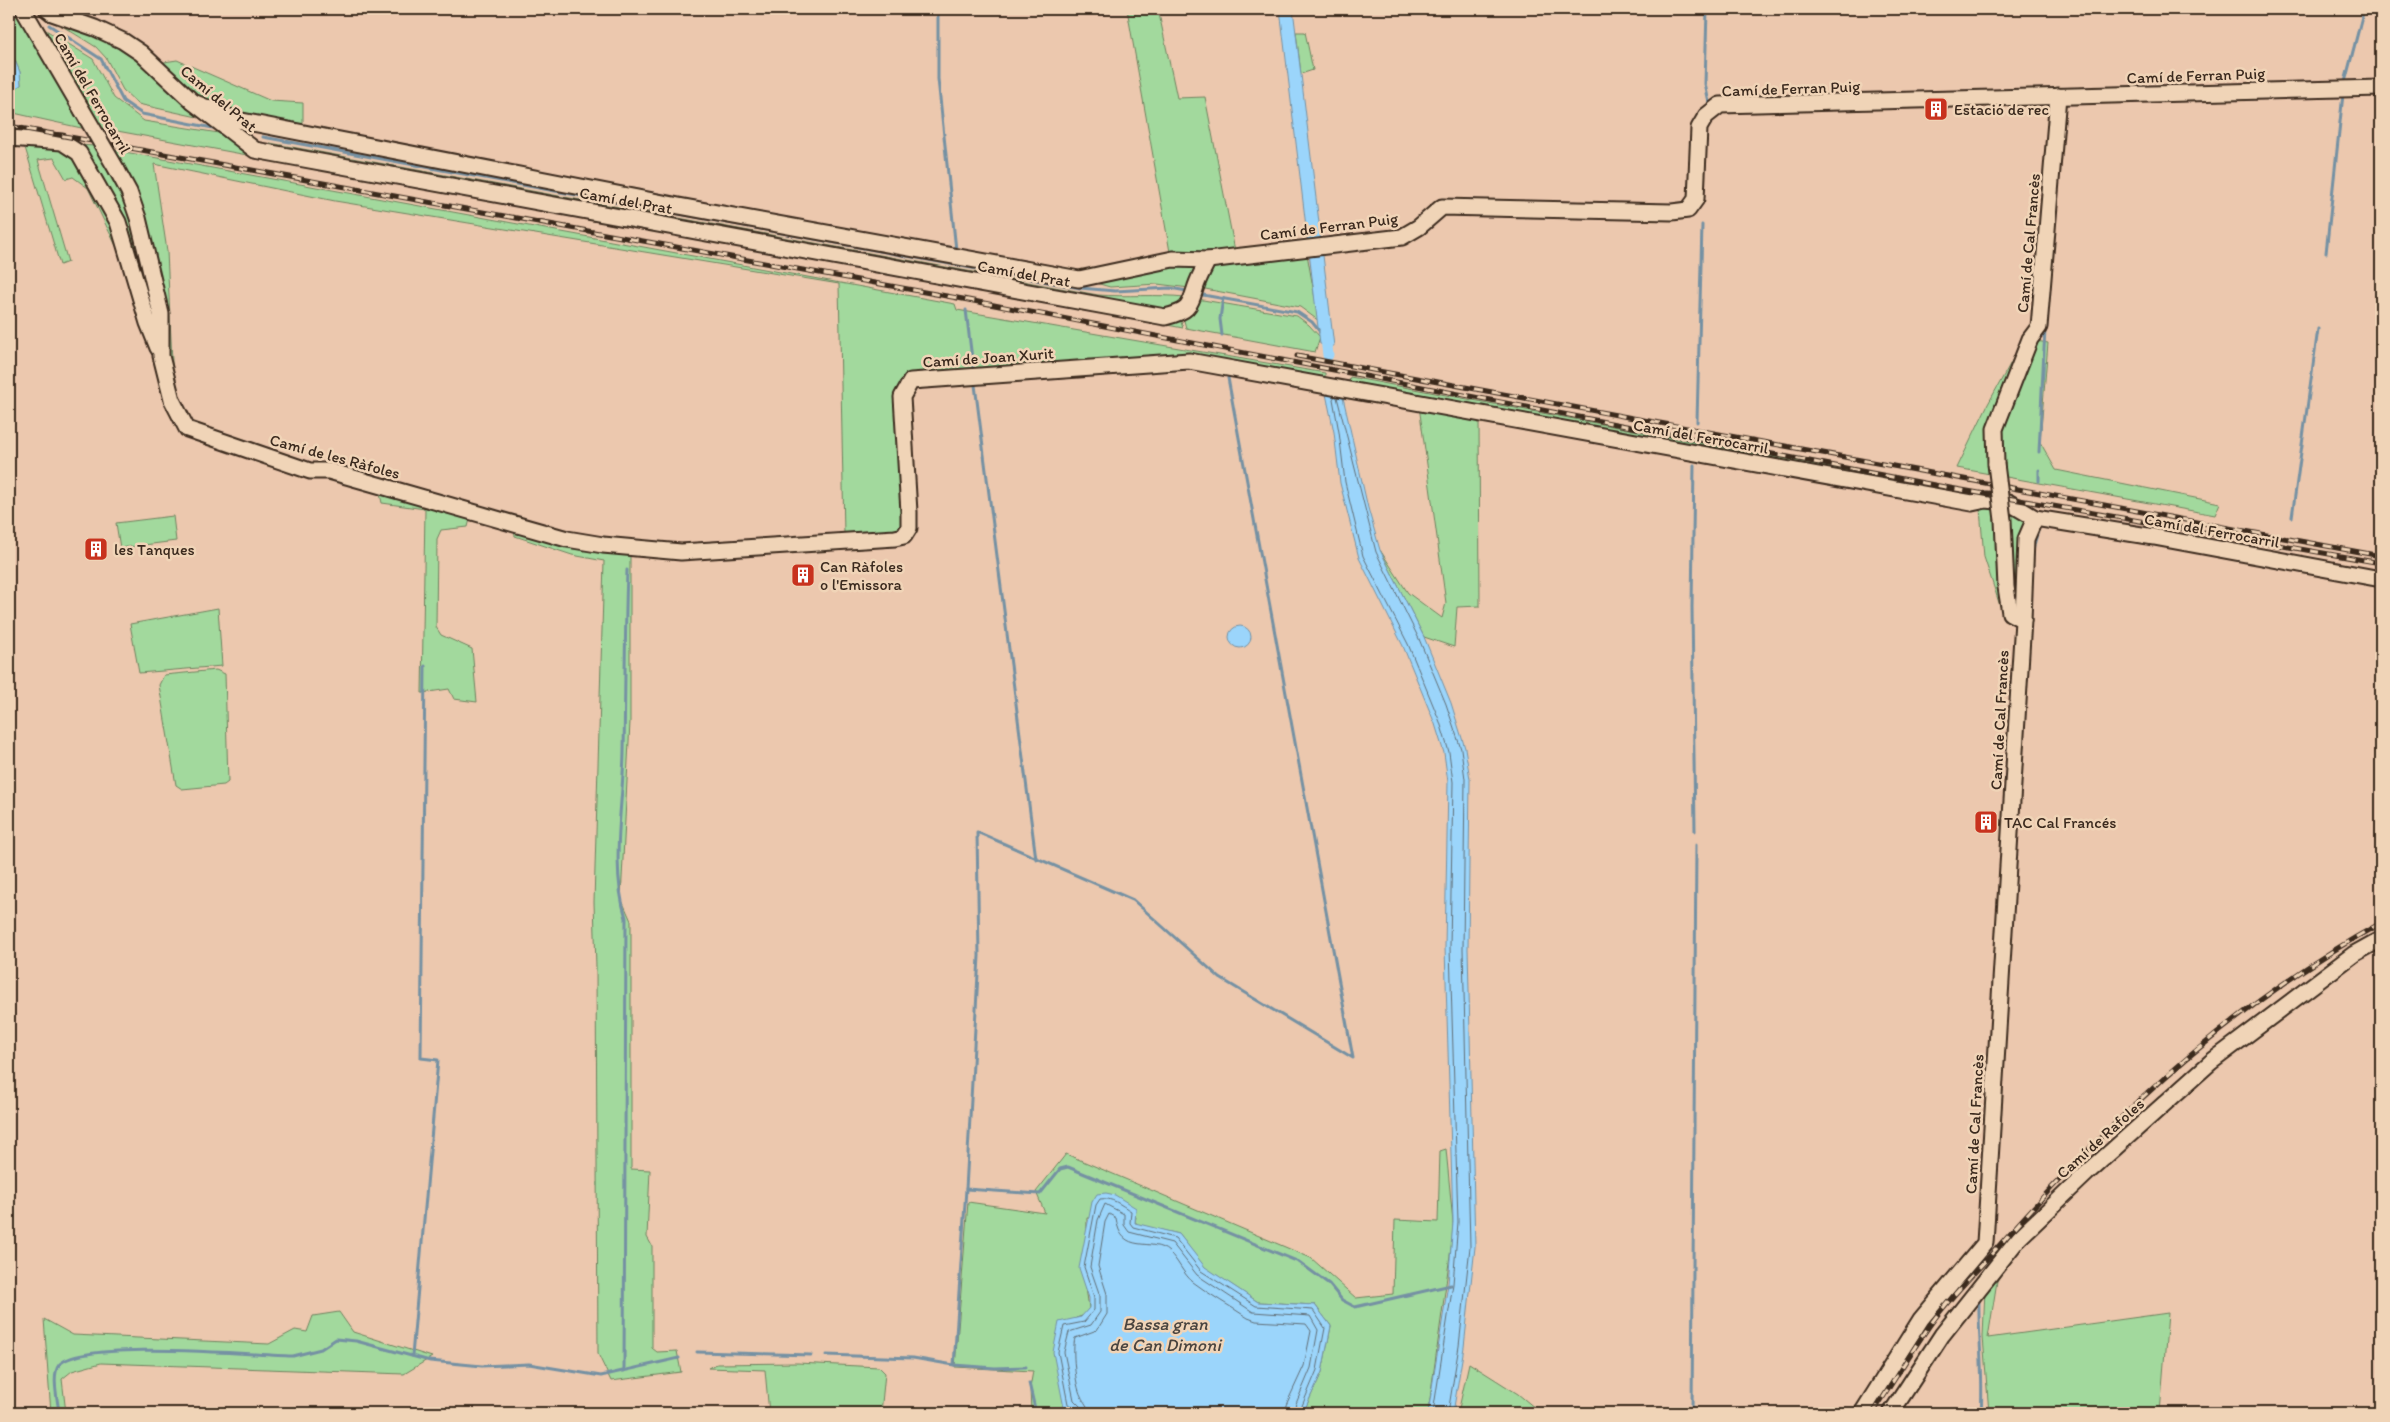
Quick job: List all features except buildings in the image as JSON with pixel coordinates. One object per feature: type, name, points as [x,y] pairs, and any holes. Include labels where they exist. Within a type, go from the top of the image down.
[{"type":"street","name":"Camí del Ferrocarril","points":[[23,9],[117,170]]},
{"type":"street","name":"Camí del Prat","points":[[46,9],[52,13],[96,28],[123,41],[141,54],[193,102],[255,150],[1165,317],[1182,313],[1192,303],[1196,285],[1208,260]]},
{"type":"street","name":"Camí de Ferran Puig","points":[[193,102],[237,120],[679,206],[1079,279],[1173,260],[1208,260],[1402,237],[1419,227],[1442,207],[1672,212],[1688,210],[1696,199],[1699,128],[1706,116],[1720,106],[2381,88]]},
{"type":"street","name":"Camí de Cal Francès","points":[[1862,1413],[1921,1319],[1985,1243],[2023,620],[2010,613],[2006,587],[2003,520],[1996,464],[1995,429],[2030,339],[2039,327],[2058,96]]},
{"type":"street","points":[[9,138],[62,142],[79,153],[118,222],[148,323],[161,356]]},
{"type":"street","name":"Camí de les Ràfoles","points":[[117,170],[130,192],[161,314],[161,356],[172,400],[187,429],[310,471],[329,471],[567,539],[681,552]]},
{"type":"street","name":"Camí de Joan Xurit","points":[[681,552],[904,536],[909,528],[909,512],[902,397],[911,380],[1189,360],[1358,391]]},
{"type":"street","name":"Camí del Ferrocarril","points":[[1358,391],[1972,503],[1986,500],[2008,502],[2035,518],[2144,535],[2381,579]]},
{"type":"street","points":[[2023,620],[2026,539],[2035,518]]},
{"type":"street","name":"Camí de Rafoles","points":[[1891,1413],[1942,1335],[2019,1238],[2087,1172],[2211,1062],[2354,954],[2381,939]]},
{"type":"green space","points":[[9,9],[17,9],[86,129],[9,112],[9,92],[21,85],[20,72],[9,47]]},
{"type":"green space","points":[[1127,9],[1158,9],[1177,98],[1205,97],[1235,251],[1170,252]]},
{"type":"green space","points":[[58,18],[136,53],[211,120],[138,104],[123,90],[106,58],[96,47],[59,24]]},
{"type":"green space","points":[[36,24],[93,59],[114,98],[144,121],[231,135],[252,152],[289,152],[270,143],[1098,295],[1185,297],[1181,322],[1183,328],[101,128]]},
{"type":"green space","points":[[1296,32],[1305,32],[1313,70],[1301,74]]},
{"type":"green space","points":[[177,60],[271,101],[303,103],[303,129],[236,117],[209,105],[158,63]]},
{"type":"green space","points":[[24,144],[69,151],[104,203],[126,256],[118,250],[88,188],[73,177],[66,179],[54,158],[38,160],[68,262],[60,265]]},
{"type":"green space","points":[[79,145],[95,146],[123,190],[136,224],[153,312],[151,314]]},
{"type":"green space","points":[[114,150],[955,304],[957,310],[1325,373],[1325,380],[1186,357],[908,376],[896,389],[900,408],[906,525],[893,536],[844,534],[839,284],[335,201],[154,164],[167,251],[175,395],[150,238],[141,207],[129,178]]},
{"type":"green space","points":[[1307,254],[1319,321],[1300,307],[1200,288],[1213,264]]},
{"type":"green space","points":[[1171,264],[1196,265],[1190,288],[1157,284],[1110,287],[1096,283]]},
{"type":"green space","points":[[1197,299],[1297,316],[1320,337],[1315,352],[1186,328],[1183,317]]},
{"type":"green space","points":[[2024,339],[2048,343],[2040,442],[2056,470],[2220,503],[2215,515],[1957,468],[1988,404]]},
{"type":"green space","points":[[1350,377],[1980,495],[1966,499],[1348,385]]},
{"type":"green space","points":[[1419,406],[1479,417],[1480,606],[1457,607],[1454,647],[1424,637],[1380,550],[1408,593],[1442,618],[1446,603]]},
{"type":"green space","points":[[380,494],[470,519],[468,527],[441,530],[437,539],[436,627],[441,635],[472,649],[477,702],[454,699],[449,689],[422,693],[425,509],[382,503]]},
{"type":"green space","points":[[1995,504],[2005,610],[2004,618],[1984,557],[1980,509]]},
{"type":"green space","points":[[2004,506],[2025,516],[2018,597],[2016,598],[2010,588]]},
{"type":"green space","points":[[173,516],[176,541],[120,548],[116,523]]},
{"type":"green space","points":[[514,531],[630,554],[630,722],[621,898],[631,921],[631,1169],[650,1170],[647,1237],[652,1246],[652,1348],[657,1352],[677,1351],[681,1372],[611,1381],[598,1354],[594,902],[604,561],[572,555],[515,536]]},
{"type":"green space","points":[[218,608],[222,666],[139,673],[130,624]]},
{"type":"green space","points":[[216,670],[225,674],[228,782],[224,785],[182,789],[176,785],[159,685],[164,675]]},
{"type":"green space","points":[[1446,1149],[1453,1222],[1452,1241],[1428,1413],[1303,1413],[1322,1372],[1331,1326],[1315,1305],[1258,1302],[1204,1267],[1179,1234],[1139,1225],[1135,1222],[1136,1217],[1087,1218],[1086,1288],[1089,1308],[1085,1315],[1076,1318],[1064,1408],[1074,1413],[1031,1413],[1030,1388],[1033,1371],[955,1367],[968,1202],[1045,1213],[1036,1192],[1066,1154],[1311,1258],[1356,1298],[1393,1294],[1395,1220],[1438,1222],[1440,1151]]},
{"type":"green space","points":[[2017,1249],[1997,1281],[1988,1338],[2168,1313],[2160,1413],[1989,1413],[1983,1337],[1985,1289]]},
{"type":"green space","points":[[339,1312],[353,1332],[432,1357],[404,1374],[101,1363],[72,1371],[62,1379],[66,1413],[51,1413],[44,1319],[73,1335],[269,1344],[295,1330],[307,1332],[313,1316]]},
{"type":"green space","points":[[797,1363],[879,1367],[885,1373],[881,1413],[769,1413],[765,1370],[708,1368],[717,1364]]},
{"type":"green space","points":[[1469,1363],[1518,1394],[1541,1413],[1458,1413]]},
{"type":"water","points":[[1280,9],[1293,9],[1334,346],[1320,344]]},
{"type":"water","points":[[9,47],[20,72],[21,85],[9,92]]},
{"type":"water","points":[[1325,389],[1342,393],[1368,508],[1380,550],[1424,637],[1451,703],[1465,748],[1470,779],[1468,949],[1475,1247],[1464,1347],[1453,1413],[1428,1413],[1448,1284],[1453,1222],[1445,947],[1448,782],[1444,753],[1435,724],[1403,646],[1359,558],[1340,483],[1334,432]]},
{"type":"water","points":[[1240,626],[1248,629],[1251,637],[1248,645],[1240,648],[1232,645],[1229,637],[1232,629]]},
{"type":"water","name":"Bassa gran de Can Dimoni","points":[[1097,1194],[1115,1195],[1136,1208],[1135,1223],[1179,1234],[1205,1267],[1258,1302],[1315,1305],[1331,1326],[1322,1372],[1303,1413],[1074,1413],[1064,1408],[1053,1352],[1059,1322],[1081,1317],[1089,1308],[1089,1298],[1079,1268],[1092,1202]]},
{"type":"waterway","points":[[938,9],[938,79],[956,250]]},
{"type":"waterway","points":[[1707,9],[1705,84],[1709,102]]},
{"type":"waterway","points":[[2345,82],[2364,9]]},
{"type":"waterway","points":[[49,25],[101,59],[123,101],[142,114],[218,129]]},
{"type":"waterway","points":[[2326,253],[2343,94]]},
{"type":"waterway","points":[[263,137],[1080,288],[1115,291],[1170,288],[1187,291]]},
{"type":"waterway","points":[[1697,422],[1702,225]]},
{"type":"waterway","points":[[1203,295],[1297,312],[1312,322],[1320,332]]},
{"type":"waterway","points":[[1222,335],[1220,319],[1223,298]]},
{"type":"waterway","points":[[966,310],[973,367]]},
{"type":"waterway","points":[[2039,452],[2045,329]]},
{"type":"waterway","points":[[2292,517],[2318,329]]},
{"type":"waterway","points":[[1325,331],[1328,355]]},
{"type":"waterway","points":[[1228,378],[1353,1058],[1220,978],[1133,900],[977,832],[979,956],[966,1189],[1040,1194],[1060,1169],[1068,1167],[1299,1262],[1329,1284],[1342,1300],[1355,1307],[1451,1285]]},
{"type":"waterway","points":[[975,385],[1036,859]]},
{"type":"waterway","points":[[1694,465],[1692,607],[1695,831]]},
{"type":"waterway","points":[[2039,470],[2039,481]]},
{"type":"waterway","points":[[2032,564],[2034,545],[2039,527]]},
{"type":"waterway","points":[[624,1371],[626,918],[621,898],[618,857],[624,752],[627,570]]},
{"type":"waterway","points":[[412,1356],[438,1060],[421,1058],[425,666]]},
{"type":"waterway","points":[[1692,1413],[1696,845]]},
{"type":"waterway","points":[[1995,1196],[2011,935]]},
{"type":"waterway","points":[[954,1365],[966,1189]]},
{"type":"waterway","points":[[1979,1298],[1982,1384],[1981,1413]]},
{"type":"waterway","points":[[59,1413],[55,1381],[59,1365],[74,1357],[99,1352],[170,1350],[293,1356],[321,1349],[336,1339],[356,1341],[430,1361],[482,1366],[529,1364],[601,1376],[679,1358]]},
{"type":"waterway","points":[[697,1352],[811,1355]]},
{"type":"waterway","points":[[826,1355],[913,1358],[954,1365],[995,1368],[1026,1367]]},
{"type":"waterway","points":[[1029,1383],[1036,1413]]},
{"type":"railway","points":[[9,126],[963,299],[1950,488],[2381,563]]},
{"type":"railway","points":[[1297,356],[2381,556]]},
{"type":"railway","points":[[1873,1413],[1923,1336],[1946,1305],[2039,1201],[2128,1111],[2175,1068],[2274,990],[2327,955],[2381,923]]},
{"type":"place","name":"Estació de rec","points":[[1936,109]]},
{"type":"place","name":"les Tanques","points":[[96,549]]},
{"type":"place","name":"Can Ràfoles o l'Emissora","points":[[803,575]]},
{"type":"place","name":"TAC Cal Francés","points":[[1986,822]]}]
